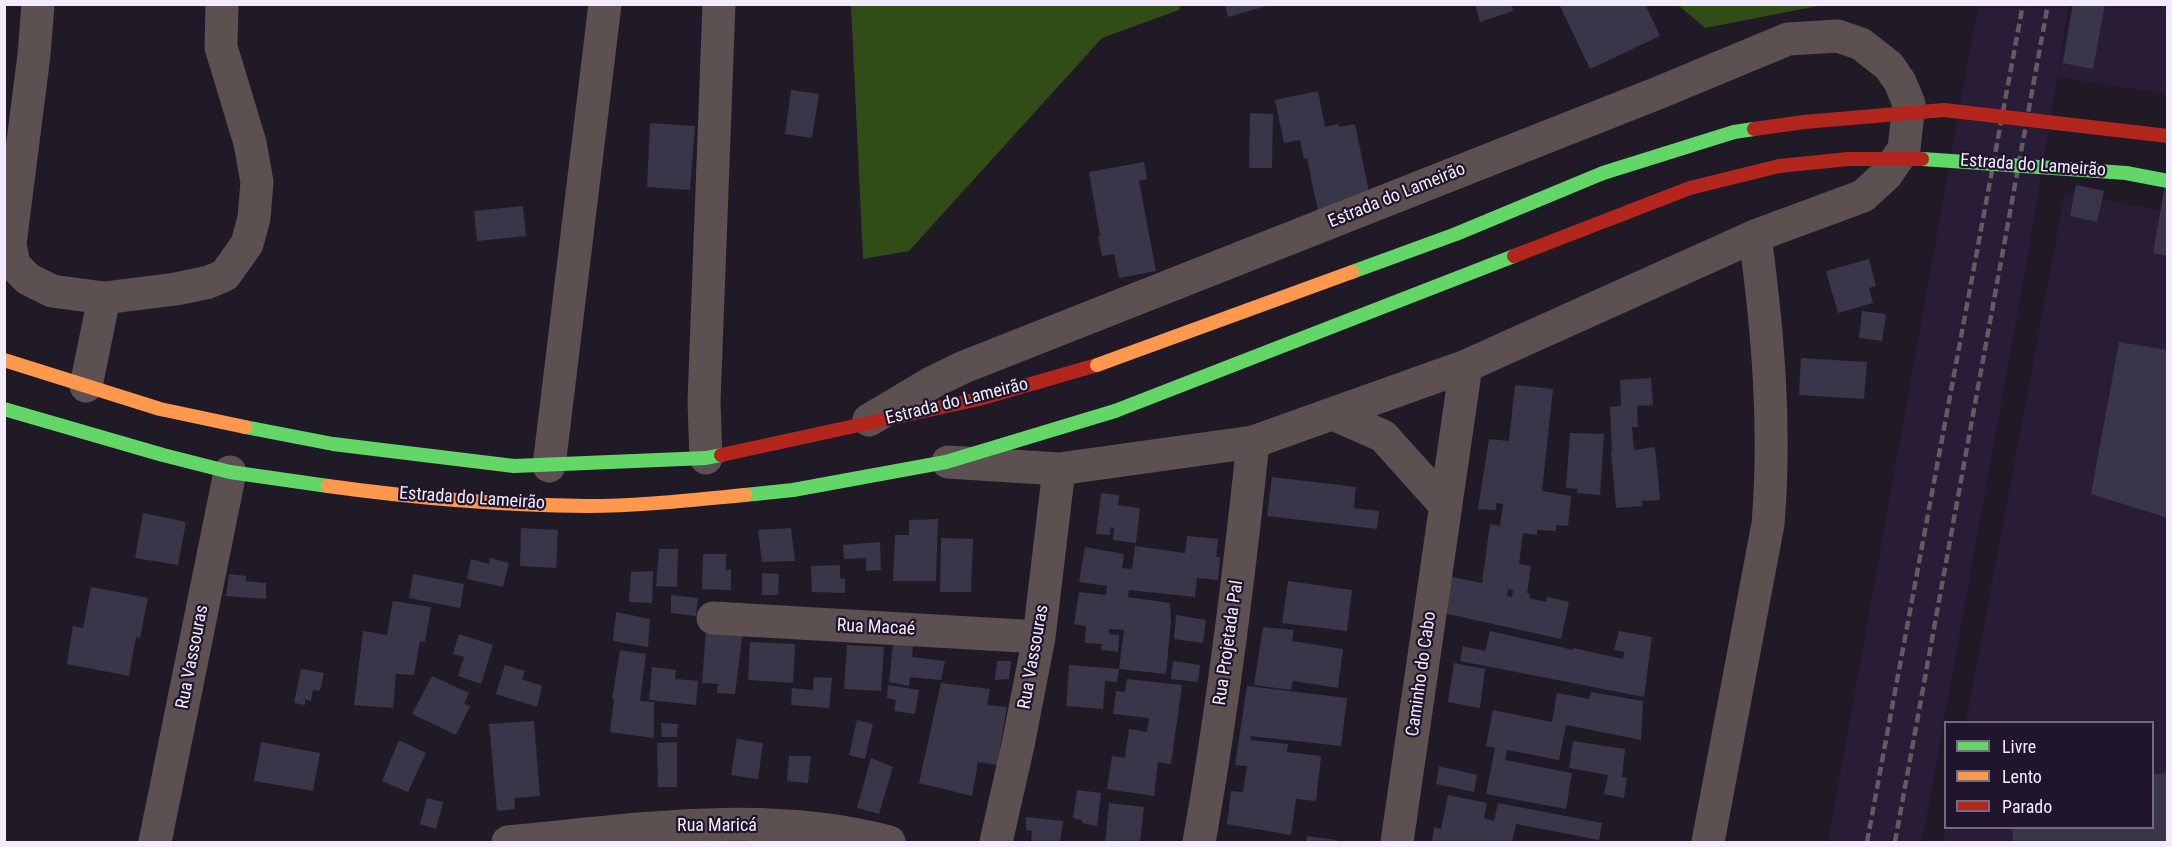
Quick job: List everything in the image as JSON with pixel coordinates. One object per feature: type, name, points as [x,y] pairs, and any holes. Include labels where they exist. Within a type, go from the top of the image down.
[{"type":"main road","name":"Estrada do Lameirão","points":[[4,360],[160,409],[333,444],[514,466],[706,458],[980,399],[1097,365],[1456,234],[1603,173],[1734,132],[1804,122],[1944,110],[2168,136]]},
{"type":"main road","name":"Estrada do Lameirão","points":[[4,409],[230,472],[388,494],[469,502],[589,506],[704,499],[793,490],[946,462],[1115,411],[1690,188],[1779,166],[1848,159],[1926,159],[2126,173],[2168,181]]},
{"type":"street","points":[[38,4],[34,56],[10,244],[14,265],[28,279],[52,291],[104,298],[176,289],[209,282],[225,275],[247,244],[254,218],[257,182],[250,143],[221,47],[222,4]]},
{"type":"street","points":[[549,466],[605,4]]},
{"type":"street","points":[[706,458],[704,402],[719,4]]},
{"type":"street","name":"Estrada do Lameirão","points":[[861,425],[933,382],[964,367],[1658,93],[1788,39],[1838,36],[1861,44],[1889,66],[1900,82],[1909,104],[1904,149],[1886,175],[1863,196],[1755,236],[1466,366],[1253,442],[1059,469],[946,462]]},
{"type":"street","points":[[1708,843],[1768,524],[1771,488],[1770,385],[1766,321],[1755,236]]},
{"type":"street","points":[[86,386],[104,298]]},
{"type":"street","name":"Caminho do Cabo","points":[[1398,843],[1466,366]]},
{"type":"street","points":[[1333,414],[1383,436],[1446,506]]},
{"type":"street","name":"Rua Projetada Pal","points":[[1198,843],[1210,783],[1238,579],[1253,442]]},
{"type":"street","name":"Rua Vassouras","points":[[996,843],[1039,637],[1059,469]]},
{"type":"street","name":"Rua Vassouras","points":[[156,843],[230,472]]},
{"type":"street","name":"Rua Macaé","points":[[713,618],[1039,637]]},
{"type":"street","name":"Rua Maricá","points":[[508,843],[674,825],[725,823],[862,835],[889,843]]},
{"type":"shaded area","points":[[1978,5],[2069,5],[2029,249],[1922,842],[1828,842]]},
{"type":"shaded area","points":[[2072,5],[2167,5],[2167,94],[2058,77]]},
{"type":"shaded area","points":[[2065,192],[2167,212],[2167,842],[1943,842],[1946,829],[2154,829],[2154,721],[1966,721]]},
{"type":"green space","points":[[851,4],[1181,5],[1179,10],[1102,38],[909,251],[863,259]]},
{"type":"green space","points":[[1678,5],[1823,5],[1705,28]]},
{"type":"building","points":[[1225,4],[1270,4],[1270,5],[1228,17]]},
{"type":"building","points":[[1475,4],[1511,4],[1513,11],[1480,22]]},
{"type":"building","points":[[1559,4],[1645,4],[1660,36],[1590,69]]},
{"type":"building","points":[[2073,4],[2105,4],[2093,69],[2063,63]]},
{"type":"building","points":[[791,90],[819,94],[812,138],[785,134]]},
{"type":"building","points":[[1318,91],[1325,127],[1355,124],[1374,216],[1321,226],[1307,158],[1304,159],[1300,140],[1284,143],[1275,100]]},
{"type":"building","points":[[1250,113],[1273,114],[1272,168],[1249,168]]},
{"type":"building","points":[[650,123],[695,126],[690,190],[647,187]]},
{"type":"building","points":[[1144,162],[1147,179],[1139,181],[1156,271],[1119,278],[1114,254],[1102,256],[1089,172]]},
{"type":"building","points":[[2166,179],[2168,179],[2168,256],[2153,253]]},
{"type":"building","points":[[2076,185],[2104,191],[2097,222],[2070,216]]},
{"type":"building","points":[[523,206],[526,236],[477,241],[474,211]]},
{"type":"building","points":[[1869,259],[1876,286],[1869,288],[1873,303],[1838,313],[1826,271]]},
{"type":"building","points":[[1862,311],[1886,314],[1882,341],[1859,338]]},
{"type":"building","points":[[2119,342],[2168,350],[2168,518],[2091,494]]},
{"type":"building","points":[[1801,358],[1867,362],[1864,399],[1799,395]]},
{"type":"building","points":[[1651,378],[1653,405],[1637,406],[1638,427],[1632,427],[1634,450],[1655,447],[1660,500],[1642,501],[1642,506],[1616,508],[1610,407],[1621,406],[1620,380]]},
{"type":"building","points":[[1515,385],[1553,389],[1542,491],[1571,496],[1568,526],[1556,525],[1556,531],[1537,530],[1537,535],[1523,533],[1519,564],[1531,566],[1527,593],[1530,594],[1529,598],[1546,602],[1547,597],[1569,602],[1561,639],[1443,613],[1447,576],[1482,583],[1490,524],[1500,526],[1503,504],[1496,503],[1496,510],[1478,509],[1489,439],[1509,441]],"holes":[[[1508,589],[1513,590],[1512,597],[1507,596]]]},
{"type":"building","points":[[1570,433],[1604,434],[1600,495],[1577,493],[1578,489],[1566,488]]},
{"type":"building","points":[[1272,477],[1356,487],[1354,508],[1379,511],[1377,529],[1267,516]]},
{"type":"building","points":[[1101,493],[1119,495],[1118,505],[1140,508],[1136,543],[1113,540],[1114,528],[1111,527],[1110,535],[1096,534]]},
{"type":"building","points":[[143,513],[186,522],[178,565],[135,558]]},
{"type":"building","points":[[938,519],[936,581],[893,581],[895,535],[909,535],[909,520]]},
{"type":"building","points":[[521,528],[558,530],[556,568],[520,566]]},
{"type":"building","points":[[791,528],[795,561],[762,562],[758,530]]},
{"type":"building","points":[[1187,536],[1218,539],[1216,557],[1220,557],[1218,580],[1197,578],[1195,597],[1129,590],[1128,597],[1170,603],[1171,622],[1166,674],[1119,669],[1124,630],[1109,629],[1109,634],[1119,635],[1118,652],[1101,650],[1102,644],[1085,643],[1086,626],[1074,624],[1079,592],[1106,595],[1107,586],[1079,582],[1085,547],[1124,554],[1122,568],[1132,569],[1135,546],[1185,553]]},
{"type":"building","points":[[941,538],[973,539],[971,592],[940,592]]},
{"type":"building","points":[[880,542],[881,570],[866,571],[866,558],[844,559],[843,545]]},
{"type":"building","points":[[659,549],[678,549],[677,587],[656,586]]},
{"type":"building","points":[[703,554],[726,554],[726,570],[731,570],[731,590],[702,589]]},
{"type":"building","points":[[490,558],[509,563],[503,587],[467,579],[471,559],[489,564]]},
{"type":"building","points":[[840,565],[840,578],[845,579],[845,593],[812,592],[811,566]]},
{"type":"building","points":[[653,571],[652,603],[629,602],[631,572]]},
{"type":"building","points":[[762,573],[779,574],[778,595],[762,595]]},
{"type":"building","points":[[229,574],[246,576],[246,581],[266,583],[266,599],[226,596]]},
{"type":"building","points":[[413,574],[464,584],[460,608],[409,598]]},
{"type":"building","points":[[1288,581],[1352,590],[1347,631],[1282,623]]},
{"type":"building","points":[[91,587],[148,598],[140,638],[136,637],[129,676],[67,664],[73,626],[83,628]]},
{"type":"building","points":[[671,595],[698,598],[696,616],[671,613]]},
{"type":"building","points":[[393,601],[431,607],[425,642],[420,641],[414,675],[396,674],[393,708],[354,705],[363,631],[387,635]]},
{"type":"building","points":[[616,612],[650,619],[648,647],[613,641]]},
{"type":"building","points":[[1176,615],[1206,620],[1203,643],[1174,639]]},
{"type":"building","points":[[707,618],[744,622],[735,694],[717,693],[718,684],[702,683]]},
{"type":"building","points":[[1263,627],[1294,630],[1292,641],[1343,649],[1338,688],[1293,681],[1291,690],[1254,685]]},
{"type":"building","points":[[1490,631],[1623,659],[1624,652],[1614,650],[1619,631],[1652,637],[1644,697],[1460,661],[1463,646],[1485,651]]},
{"type":"building","points":[[459,634],[493,645],[481,684],[458,676],[464,657],[453,654]]},
{"type":"building","points":[[750,642],[795,644],[793,683],[748,680]]},
{"type":"building","points":[[893,644],[913,646],[912,657],[945,661],[941,680],[910,677],[909,686],[889,682]]},
{"type":"building","points":[[847,645],[884,647],[881,691],[844,689]]},
{"type":"building","points":[[620,650],[646,654],[640,701],[654,702],[654,738],[610,732],[614,699],[612,699]]},
{"type":"building","points":[[997,661],[1011,661],[1009,679],[995,680]]},
{"type":"building","points":[[1173,661],[1200,665],[1198,682],[1171,679]]},
{"type":"building","points":[[1454,663],[1485,669],[1480,708],[1448,702]]},
{"type":"building","points":[[505,665],[525,671],[522,679],[542,686],[537,707],[496,694]]},
{"type":"building","points":[[1069,665],[1119,669],[1117,682],[1105,681],[1103,709],[1066,706]]},
{"type":"building","points":[[652,667],[676,670],[675,679],[698,681],[696,705],[649,700]]},
{"type":"building","points":[[301,669],[324,673],[320,691],[313,690],[311,701],[305,699],[305,705],[294,703]]},
{"type":"building","points":[[432,676],[469,693],[464,704],[470,706],[456,735],[412,714]]},
{"type":"building","points":[[814,677],[832,678],[829,708],[791,705],[792,688],[813,690]]},
{"type":"building","points":[[1127,679],[1182,685],[1171,764],[1158,762],[1154,796],[1107,789],[1112,756],[1125,758],[1129,729],[1147,732],[1149,718],[1113,714],[1116,691],[1125,692]]},
{"type":"building","points":[[941,683],[990,689],[987,705],[1007,707],[997,765],[978,762],[972,796],[919,783]]},
{"type":"building","points":[[888,685],[919,690],[915,714],[894,711],[896,700],[887,698]]},
{"type":"building","points":[[1247,686],[1347,698],[1341,746],[1251,736],[1250,740],[1288,744],[1287,752],[1321,756],[1316,801],[1296,799],[1291,835],[1227,824],[1231,791],[1243,792],[1247,766],[1235,765]]},
{"type":"building","points":[[1591,692],[1643,701],[1641,740],[1566,725],[1559,760],[1507,750],[1505,760],[1572,773],[1566,809],[1486,794],[1495,748],[1486,746],[1493,710],[1552,722],[1557,693],[1589,699]]},
{"type":"building","points":[[857,720],[873,724],[865,759],[849,755]]},
{"type":"building","points":[[534,721],[540,796],[514,798],[515,809],[497,811],[489,724]]},
{"type":"building","points":[[661,723],[678,724],[677,737],[662,737]]},
{"type":"building","points":[[737,739],[763,743],[758,779],[731,775]]},
{"type":"building","points":[[399,740],[426,753],[408,792],[382,781]]},
{"type":"building","points":[[1573,741],[1625,749],[1622,777],[1627,778],[1624,798],[1604,794],[1608,775],[1569,768]]},
{"type":"building","points":[[261,742],[320,753],[313,791],[254,781]]},
{"type":"building","points":[[677,742],[677,787],[658,787],[657,743]]},
{"type":"building","points":[[789,756],[811,756],[808,783],[787,781]]},
{"type":"building","points":[[871,758],[893,767],[879,814],[857,808]]},
{"type":"building","points":[[1439,766],[1477,775],[1474,792],[1436,784]]},
{"type":"building","points":[[2168,773],[2168,842],[2013,842],[2012,829],[2154,829],[2154,774]]},
{"type":"building","points":[[1077,790],[1101,793],[1097,826],[1082,823],[1082,820],[1073,818]]},
{"type":"building","points":[[1448,795],[1487,803],[1484,818],[1494,821],[1498,803],[1602,823],[1599,840],[1516,824],[1512,842],[1432,842],[1434,827],[1441,829]]},
{"type":"building","points":[[427,798],[443,802],[436,829],[420,824]]},
{"type":"building","points":[[1109,803],[1144,807],[1140,842],[1105,842]]},
{"type":"building","points":[[1026,817],[1063,821],[1060,842],[1031,842],[1032,831],[1026,830]]},
{"type":"building","points":[[1307,836],[1337,840],[1337,842],[1306,842]]},
{"type":"railway","points":[[1867,842],[2023,4]]},
{"type":"railway","points":[[1895,842],[2048,4]]},
{"type":"traffic: fast","points":[[1352,272],[1456,234],[1603,173],[1734,132],[1754,129]]},
{"type":"traffic: fast","points":[[1922,159],[2126,173],[2168,181]]},
{"type":"traffic: fast","points":[[1115,411],[1514,256]]},
{"type":"traffic: fast","points":[[4,409],[230,472],[328,486]]},
{"type":"traffic: fast","points":[[745,495],[793,490],[946,462],[1115,411]]},
{"type":"traffic: fast","points":[[245,427],[333,444],[514,466],[706,458],[721,455]]},
{"type":"traffic: slow","points":[[1097,365],[1352,272]]},
{"type":"traffic: slow","points":[[4,360],[160,409],[245,427]]},
{"type":"traffic: slow","points":[[328,486],[457,500],[587,506],[745,495]]},
{"type":"traffic: jam","points":[[1754,129],[1804,122],[1944,110],[2168,136]]},
{"type":"traffic: jam","points":[[1514,256],[1690,188],[1779,166],[1848,159],[1922,159]]},
{"type":"traffic: jam","points":[[721,455],[979,399],[1097,365]]}]
